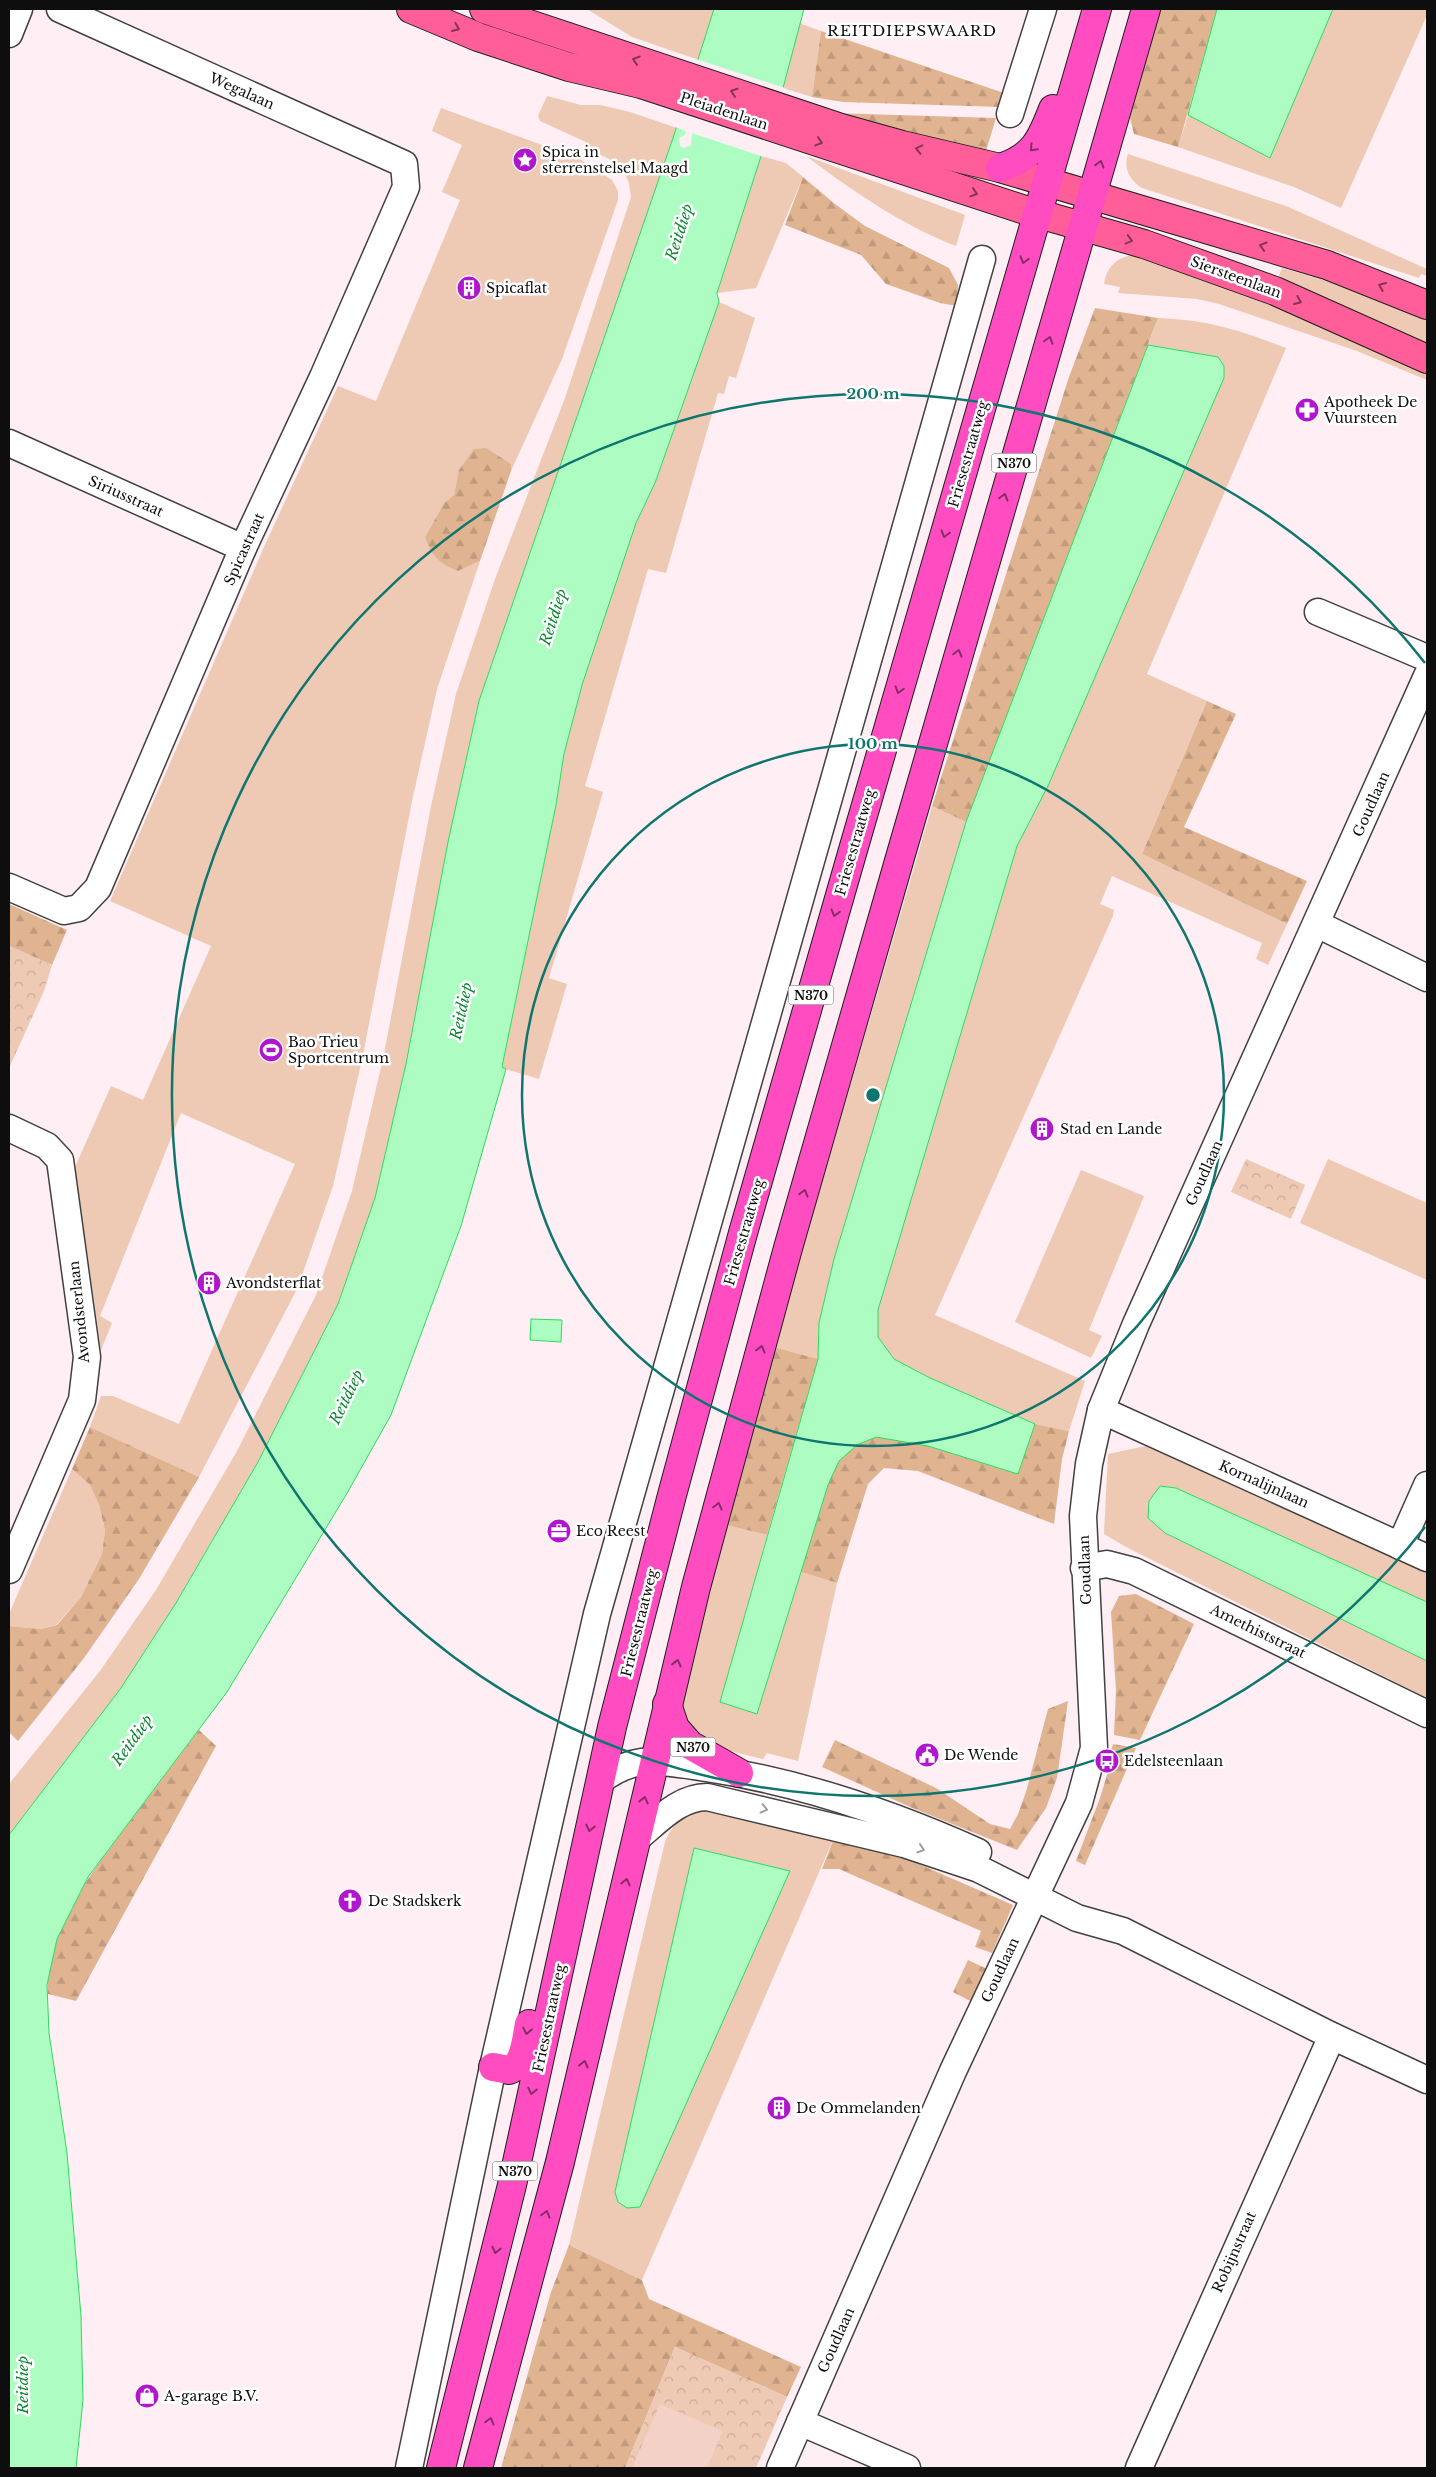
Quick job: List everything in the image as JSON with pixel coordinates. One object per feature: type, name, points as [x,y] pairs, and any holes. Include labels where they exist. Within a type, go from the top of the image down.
[{"type":"highway","name":"N370","points":[[478,2468],[560,2162],[698,1578],[791,1239],[1146,9]]},
{"type":"highway","name":"N370","points":[[1000,168],[1020,160],[1041,139],[1095,18]]},
{"type":"highway","name":"Friesestraatweg","points":[[441,2468],[512,2186],[612,1727],[672,1495],[743,1233],[1095,18]]},
{"type":"highway","name":"N370","points":[[667,1704],[675,1728],[690,1746],[738,1773]]},
{"type":"highway","points":[[493,2066],[509,2070],[522,2057],[537,1983],[562,1958]]},
{"type":"main road","name":"Pleiadenlaan","points":[[411,9],[478,37],[552,62],[641,84],[679,85]]},
{"type":"main road","name":"Pleiadenlaan","points":[[484,9],[679,85],[776,117],[1038,214]]},
{"type":"main road","name":"Pleiadenlaan","points":[[776,117],[1000,168],[1091,196]]},
{"type":"main road","points":[[1091,196],[1327,265],[1427,305]]},
{"type":"main road","name":"Siersteenlaan","points":[[1038,214],[1144,244],[1240,278],[1317,309],[1427,359]]},
{"type":"street","points":[[9,34],[19,9]]},
{"type":"street","name":"Wegalaan","points":[[60,9],[404,164],[406,186]]},
{"type":"street","points":[[1010,114],[1043,9]]},
{"type":"street","name":"Spicastraat","points":[[9,887],[64,912],[79,908],[98,888],[243,548],[323,377],[406,186]]},
{"type":"street","points":[[409,2468],[493,2066],[597,1614],[982,259]]},
{"type":"street","name":"Siriusstraat","points":[[9,443],[243,548]]},
{"type":"street","points":[[1318,612],[1427,658]]},
{"type":"street","name":"Goudlaan","points":[[780,2468],[957,2062],[1079,1803],[1094,1748],[1083,1516],[1089,1464],[1101,1410],[1144,1306],[1427,676]]},
{"type":"street","points":[[1317,924],[1427,978]]},
{"type":"street","name":"Avondsterlaan","points":[[9,1128],[47,1146],[60,1160],[87,1357],[82,1400],[9,1570]]},
{"type":"street","name":"Kornalijnlaan","points":[[1101,1410],[1427,1558]]},
{"type":"street","points":[[1400,1546],[1427,1485]]},
{"type":"street","name":"Amethiststraat","points":[[1084,1568],[1107,1564],[1134,1571],[1427,1714]]},
{"type":"street","name":"N370","points":[[601,1780],[625,1766],[654,1762],[738,1773]]},
{"type":"street","points":[[738,1773],[846,1800],[930,1831],[1038,1890]]},
{"type":"street","points":[[636,1838],[679,1804],[700,1797],[716,1798],[904,1844],[1038,1890],[1085,1902],[1122,1931],[1250,1993],[1332,2036],[1427,2080]]},
{"type":"street","name":"Robijnstraat","points":[[1139,2468],[1332,2036]]},
{"type":"street","points":[[800,2422],[907,2468]]},
{"type":"green space","points":[[587,9],[714,9],[699,60],[632,37]]},
{"type":"green space","points":[[1160,9],[1217,9],[1178,147],[1134,134],[1130,118]]},
{"type":"green space","points":[[1333,9],[1427,9],[1427,15],[1341,208],[1294,187],[1178,147],[1188,115],[1270,157]]},
{"type":"green space","points":[[799,23],[821,31],[812,97],[783,88]]},
{"type":"green space","points":[[821,31],[1004,93],[1000,107],[843,102],[812,97]]},
{"type":"green space","points":[[547,96],[581,105],[600,105],[630,112],[677,128],[479,701],[455,810],[406,1064],[375,1198],[338,1304],[258,1462],[176,1603],[121,1688],[9,1835],[9,1784],[100,1671],[156,1590],[237,1451],[316,1295],[352,1191],[383,1059],[431,806],[456,694],[495,579],[565,398],[631,197],[627,177],[617,164],[584,148],[586,142],[540,121],[538,116]]},
{"type":"green space","points":[[441,108],[580,159],[612,180],[618,191],[618,200],[562,359],[511,471],[511,464],[457,481],[454,495],[444,503],[425,537],[458,571],[480,561],[437,689],[412,801],[363,1055],[333,1186],[298,1287],[199,1477],[90,1427],[101,1396],[113,1396],[179,1424],[295,1164],[181,1113],[100,1316],[112,1323],[101,1350],[75,1167],[111,1086],[143,1100],[211,946],[110,901],[264,547],[338,386],[376,401],[460,200],[442,192],[462,145],[432,131]]},
{"type":"green space","points":[[830,113],[996,118],[986,151]]},
{"type":"green space","points":[[1128,154],[1286,206],[1427,269],[1427,276],[1421,274],[1419,278],[1142,188],[1129,174],[1126,165]]},
{"type":"green space","points":[[761,156],[786,163],[803,177],[756,288],[717,293]]},
{"type":"green space","points":[[806,156],[965,215],[956,246],[897,218]]},
{"type":"green space","points":[[803,177],[865,226],[949,268],[958,285],[957,306],[940,303],[886,284],[861,255],[785,225]]},
{"type":"green space","points":[[1132,255],[1142,255],[1285,304],[1427,369],[1427,380],[1357,351],[1219,304],[1197,299],[1118,293],[1120,287],[1104,284],[1105,278],[1117,261]]},
{"type":"green space","points":[[1282,268],[1341,285],[1427,315],[1427,349],[1277,281]]},
{"type":"green space","points":[[719,302],[755,318],[736,378],[729,376],[724,394],[718,393],[666,573],[648,569],[585,786],[603,792],[549,978],[567,984],[539,1079],[502,1068],[556,805],[564,754],[582,685],[636,523],[655,483]]},
{"type":"green space","points":[[1095,308],[1158,318],[966,822],[932,806],[1069,377]]},
{"type":"green space","points":[[1158,318],[1193,321],[1224,327],[1286,348],[1147,674],[1207,701],[1142,854],[1287,924],[1268,965],[1256,959],[1262,943],[1112,876],[1100,904],[1114,910],[1113,916],[935,1315],[1085,1381],[1069,1431],[1035,1424],[928,1377],[894,1359],[878,1337],[878,1310],[1017,846],[1048,786],[1218,357],[1148,345]]},
{"type":"green space","points":[[486,448],[511,464],[511,471],[480,561],[458,571],[437,558],[425,537],[444,503],[454,495],[459,470],[474,449]]},
{"type":"green space","points":[[1207,701],[1236,714],[1184,827],[1307,881],[1287,924],[1142,854]]},
{"type":"green space","points":[[932,806],[966,822],[834,1259],[819,1323],[818,1359],[774,1347]]},
{"type":"green space","points":[[9,904],[67,930],[52,965],[9,946]]},
{"type":"green space","points":[[9,946],[52,965],[44,991],[9,1068]]},
{"type":"green space","points":[[1246,1159],[1305,1185],[1291,1219],[1231,1192]]},
{"type":"green space","points":[[1328,1159],[1427,1203],[1427,1280],[1300,1223]]},
{"type":"green space","points":[[1081,1170],[1144,1196],[1089,1330],[1102,1336],[1091,1358],[1015,1322]]},
{"type":"green space","points":[[774,1347],[818,1359],[767,1535],[726,1525]]},
{"type":"green space","points":[[1035,1424],[1069,1431],[1062,1459],[1054,1524],[918,1471],[884,1468],[868,1484],[837,1583],[801,1572],[817,1513],[833,1469],[842,1456],[857,1445],[868,1439],[878,1437],[911,1441],[1018,1474]]},
{"type":"green space","points":[[90,1427],[199,1477],[139,1579],[84,1658],[18,1741],[9,1732],[9,1626],[40,1629],[57,1625],[81,1597],[102,1554],[105,1530],[99,1505],[90,1485],[72,1469]]},
{"type":"green space","points":[[1146,1446],[1427,1573],[1427,1602],[1176,1488],[1165,1533],[1427,1661],[1427,1698],[1126,1547],[1104,1534],[1108,1454]]},
{"type":"green space","points":[[72,1469],[90,1485],[99,1505],[105,1530],[102,1554],[81,1597],[56,1625],[40,1629],[9,1626],[9,1614]]},
{"type":"green space","points":[[726,1525],[767,1535],[721,1702],[757,1714],[801,1572],[837,1583],[798,1761],[767,1753],[763,1759],[726,1750],[692,1734],[680,1706]]},
{"type":"green space","points":[[1136,1594],[1194,1624],[1140,1740],[1114,1735],[1116,1690],[1111,1612],[1119,1596]]},
{"type":"green space","points":[[1068,1701],[1057,1778],[1046,1808],[1017,1850],[910,1807],[822,1767],[835,1740],[936,1788],[990,1824],[1010,1829],[1026,1792],[1048,1709]]},
{"type":"green space","points":[[199,1730],[216,1746],[76,2001],[48,1994],[49,1969],[55,1945],[76,1899],[105,1855]]},
{"type":"green space","points":[[1113,1744],[1136,1748],[1085,1865],[1076,1861],[1108,1772],[1112,1772],[1115,1752],[1111,1751]]},
{"type":"green space","points":[[703,1808],[836,1833],[642,2280],[569,2245],[665,1842],[672,1829],[680,1820]]},
{"type":"green space","points":[[836,1833],[857,1843],[914,1862],[1013,1905],[992,1953],[975,1947],[981,1931],[839,1869],[822,1869]]},
{"type":"green space","points":[[968,1960],[987,1969],[972,2002],[953,1992]]},
{"type":"green space","points":[[569,2245],[642,2280],[649,2299],[801,2367],[787,2397],[675,2347],[625,2468],[501,2468],[551,2292]]},
{"type":"green space","points":[[675,2347],[787,2397],[756,2468],[625,2468]]},
{"type":"shaded area","points":[[660,2404],[723,2431],[707,2468],[632,2468]]},
{"type":"water","name":"Reitdiep","points":[[714,9],[804,9],[783,88],[717,293],[719,302],[655,483],[636,523],[582,685],[564,754],[556,805],[502,1067],[506,1069],[461,1226],[391,1415],[346,1495],[227,1692],[88,1877],[57,1939],[47,1985],[49,2033],[67,2153],[81,2316],[83,2400],[76,2468],[9,2468],[9,1835],[121,1688],[176,1603],[258,1462],[338,1304],[375,1198],[406,1064],[448,842],[479,701],[673,138]]},
{"type":"water","points":[[1217,9],[1333,9],[1270,158],[1188,115]]},
{"type":"water","points":[[1148,345],[1218,357],[1224,366],[1224,378],[1048,786],[1017,846],[878,1310],[878,1337],[894,1359],[928,1377],[1035,1424],[1018,1474],[928,1446],[876,1437],[857,1445],[839,1461],[828,1485],[757,1714],[720,1702],[818,1359],[819,1323],[834,1259],[966,822]]},
{"type":"water","points":[[531,1319],[562,1320],[561,1342],[530,1340]]},
{"type":"water","points":[[1160,1486],[1176,1488],[1427,1602],[1427,1661],[1165,1533],[1148,1518],[1149,1501]]},
{"type":"water","points":[[694,1848],[790,1871],[640,2207],[627,2208],[618,2202],[615,2192]]},
{"type":"pier","points":[[696,59],[785,88],[764,157],[692,133],[691,145],[684,148],[680,146],[679,138],[685,135],[686,131],[675,127]]},
{"type":"place","name":"Spica in sterrenstelsel Maagd","points":[[525,160]]},
{"type":"place","name":"Spicaflat","points":[[469,288]]},
{"type":"place","name":"Apotheek De Vuursteen","points":[[1307,410]]},
{"type":"place","name":"Bao Trieu Sportcentrum","points":[[271,1050]]},
{"type":"place","name":"Stad en Lande","points":[[1042,1129]]},
{"type":"place","name":"Avondsterflat","points":[[209,1283]]},
{"type":"place","name":"Eco Reest","points":[[559,1531]]},
{"type":"place","name":"De Wende","points":[[927,1755]]},
{"type":"place","name":"Edelsteenlaan","points":[[1107,1761]]},
{"type":"place","name":"De Stadskerk","points":[[350,1901]]},
{"type":"place","name":"De Ommelanden","points":[[779,2108]]},
{"type":"place","name":"A-garage B.V.","points":[[147,2396]]},
{"type":"district","name":"REITDIEPSWAARD","points":[[912,30]]}]
